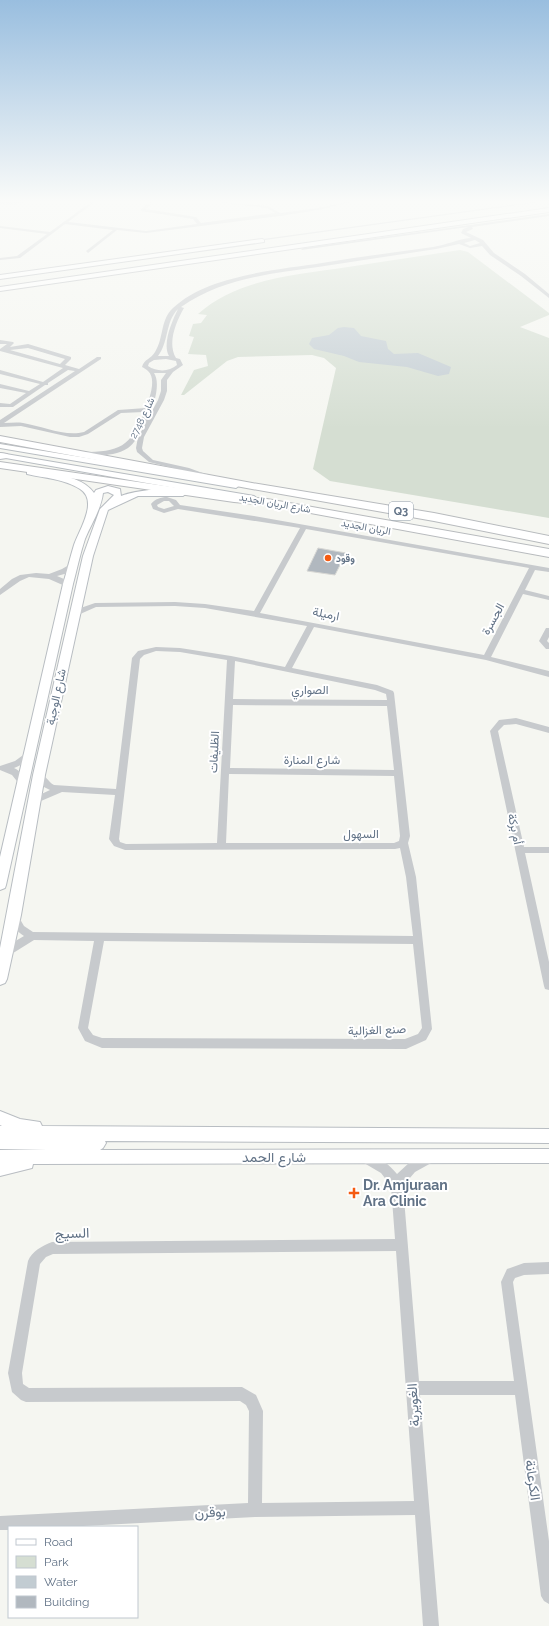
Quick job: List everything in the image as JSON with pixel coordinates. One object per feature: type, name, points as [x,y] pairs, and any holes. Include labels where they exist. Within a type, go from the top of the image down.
[{"type":"highway","points":[[0,439],[206,476],[252,486]]},
{"type":"highway","points":[[1,458],[16,467],[195,494],[267,502]]},
{"type":"highway","name":"شارع الريان الجديد","points":[[252,486],[434,517],[549,540]]},
{"type":"highway","name":"شارع الريان الجديد","points":[[267,502],[549,553]]},
{"type":"main road","points":[[0,283],[35,278]]},
{"type":"main road","points":[[0,289],[77,278]]},
{"type":"main road","points":[[0,293],[106,278]]},
{"type":"main road","points":[[0,297],[70,283]]},
{"type":"street","points":[[171,371],[156,372],[150,370],[145,364],[160,351],[165,321],[173,311],[196,293],[241,278]]},
{"type":"street","points":[[523,278],[549,297]]},
{"type":"street","points":[[539,290],[549,288]]},
{"type":"street","points":[[153,358],[172,358],[169,351],[174,319],[181,308],[181,305]]},
{"type":"street","points":[[0,342],[11,343],[1,351]]},
{"type":"street","points":[[1,351],[28,346],[69,358],[61,366]]},
{"type":"street","points":[[1,351],[80,371]]},
{"type":"street","points":[[0,424],[99,358]]},
{"type":"street","name":"شارع 2748","points":[[172,358],[178,360],[180,365],[171,371],[164,380],[164,391],[161,400],[141,437],[139,448],[140,452],[151,461],[187,469],[206,476]]},
{"type":"street","points":[[1,407],[11,406],[67,368]]},
{"type":"street","name":"شارع 2748","points":[[83,454],[107,453],[127,446],[132,442],[151,400],[154,377],[150,370]]},
{"type":"street","points":[[0,372],[55,386]]},
{"type":"street","points":[[0,386],[15,376]]},
{"type":"street","points":[[0,386],[31,393]]},
{"type":"street","points":[[151,400],[158,398],[161,400]]},
{"type":"street","points":[[0,424],[21,424],[70,436],[86,433],[120,411],[147,410]]},
{"type":"street","points":[[12,416],[21,424]]},
{"type":"street","name":"شارع الريان الجديد","points":[[0,446],[209,482],[252,486]]},
{"type":"street","name":"شارع الريان الجديد","points":[[1,458],[267,502]]},
{"type":"street","name":"شارع الوجبة","points":[[0,979],[14,915],[39,775],[96,518],[91,496],[84,487],[69,480],[16,467]]},
{"type":"street","name":"شارع الوجبة","points":[[0,885],[68,584],[80,542],[96,518],[116,502],[135,494],[156,492],[195,494]]},
{"type":"street","name":"الريان الجديد","points":[[178,507],[304,527],[549,570]]},
{"type":"street","points":[[256,614],[304,527]]},
{"type":"street","points":[[51,576],[74,564]]},
{"type":"street","name":"الجسرة","points":[[486,658],[534,567]]},
{"type":"street","points":[[0,593],[22,577],[51,576],[59,578],[68,584]]},
{"type":"street","points":[[79,592],[82,597],[95,604]]},
{"type":"street","points":[[522,592],[549,598]]},
{"type":"street","name":"ارميلة","points":[[74,612],[95,604],[189,604],[312,624],[486,658],[549,674]]},
{"type":"street","points":[[288,669],[312,624]]},
{"type":"street","points":[[549,630],[543,641],[549,647]]},
{"type":"street","name":"السهول","points":[[392,703],[390,693],[384,689],[288,669],[231,658],[166,649],[148,650],[141,653],[136,658],[114,839],[117,844],[125,847],[396,846],[403,843]]},
{"type":"street","name":"الظليفات","points":[[221,847],[231,658]]},
{"type":"street","name":"الصواري","points":[[228,702],[392,703]]},
{"type":"street","points":[[14,915],[16,924],[22,931],[32,936],[99,938],[418,940],[411,877],[403,843],[405,836],[392,703]]},
{"type":"street","name":"أم بركة","points":[[549,730],[516,721],[502,722],[494,731],[520,850],[544,939],[549,986]]},
{"type":"street","points":[[2,768],[16,765],[25,759],[31,752]]},
{"type":"street","points":[[2,768],[14,771],[20,776],[23,783]]},
{"type":"street","name":"شارع المنارة","points":[[225,771],[399,773]]},
{"type":"street","points":[[39,775],[47,785],[60,789],[120,792]]},
{"type":"street","points":[[34,801],[60,789]]},
{"type":"street","points":[[520,850],[549,850]]},
{"type":"street","points":[[0,853],[5,865]]},
{"type":"street","points":[[6,952],[32,936]]},
{"type":"street","name":"صنع الغزالية","points":[[99,938],[83,1028],[89,1038],[102,1043],[231,1044],[406,1044],[416,1041],[422,1037],[428,1029],[418,940]]},
{"type":"street","points":[[0,1118],[20,1126],[72,1129],[93,1134]]},
{"type":"street","name":"شارع الحمد","points":[[0,1134],[549,1136]]},
{"type":"street","points":[[0,1142],[168,1143],[184,1141],[198,1135]]},
{"type":"street","points":[[361,1156],[376,1162],[389,1172],[398,1185]]},
{"type":"street","points":[[398,1185],[403,1174],[413,1165],[435,1156]]},
{"type":"street","name":"شارع الحمد","points":[[0,1158],[549,1156]]},
{"type":"street","points":[[0,1169],[51,1158]]},
{"type":"street","name":"الغويرية","points":[[398,1185],[401,1245],[431,1626]]},
{"type":"street","name":"السيج","points":[[255,1510],[256,1411],[251,1400],[242,1394],[26,1395],[17,1387],[16,1373],[34,1261],[42,1252],[52,1248],[401,1245]]},
{"type":"street","name":"الكرعانة","points":[[549,1268],[524,1269],[511,1273],[507,1282],[549,1596]]},
{"type":"street","points":[[412,1388],[521,1388]]},
{"type":"street","name":"بوقرن","points":[[0,1523],[255,1510],[421,1508]]},
{"type":"green space","points":[[280,278],[502,278],[549,313],[549,315],[520,327],[549,338],[549,518],[330,481],[313,469],[336,368],[324,358],[312,355],[238,357],[227,361],[184,395],[181,395],[194,370],[208,366],[206,355],[188,354],[194,337],[189,336],[193,324],[201,323],[207,315],[198,314],[214,302],[231,293],[250,285]]},
{"type":"water","points":[[338,328],[354,328],[361,336],[386,341],[388,349],[394,354],[418,353],[451,367],[449,374],[438,376],[407,367],[359,362],[344,356],[314,349],[309,344],[312,338],[329,335]]},
{"type":"building","name":"وقود","points":[[318,548],[346,553],[335,575],[307,571]]},
{"type":"place","name":"وقود","points":[[328,558]]},
{"type":"place","name":"Dr. Amjuraan Ara Clinic","points":[[354,1193]]}]
